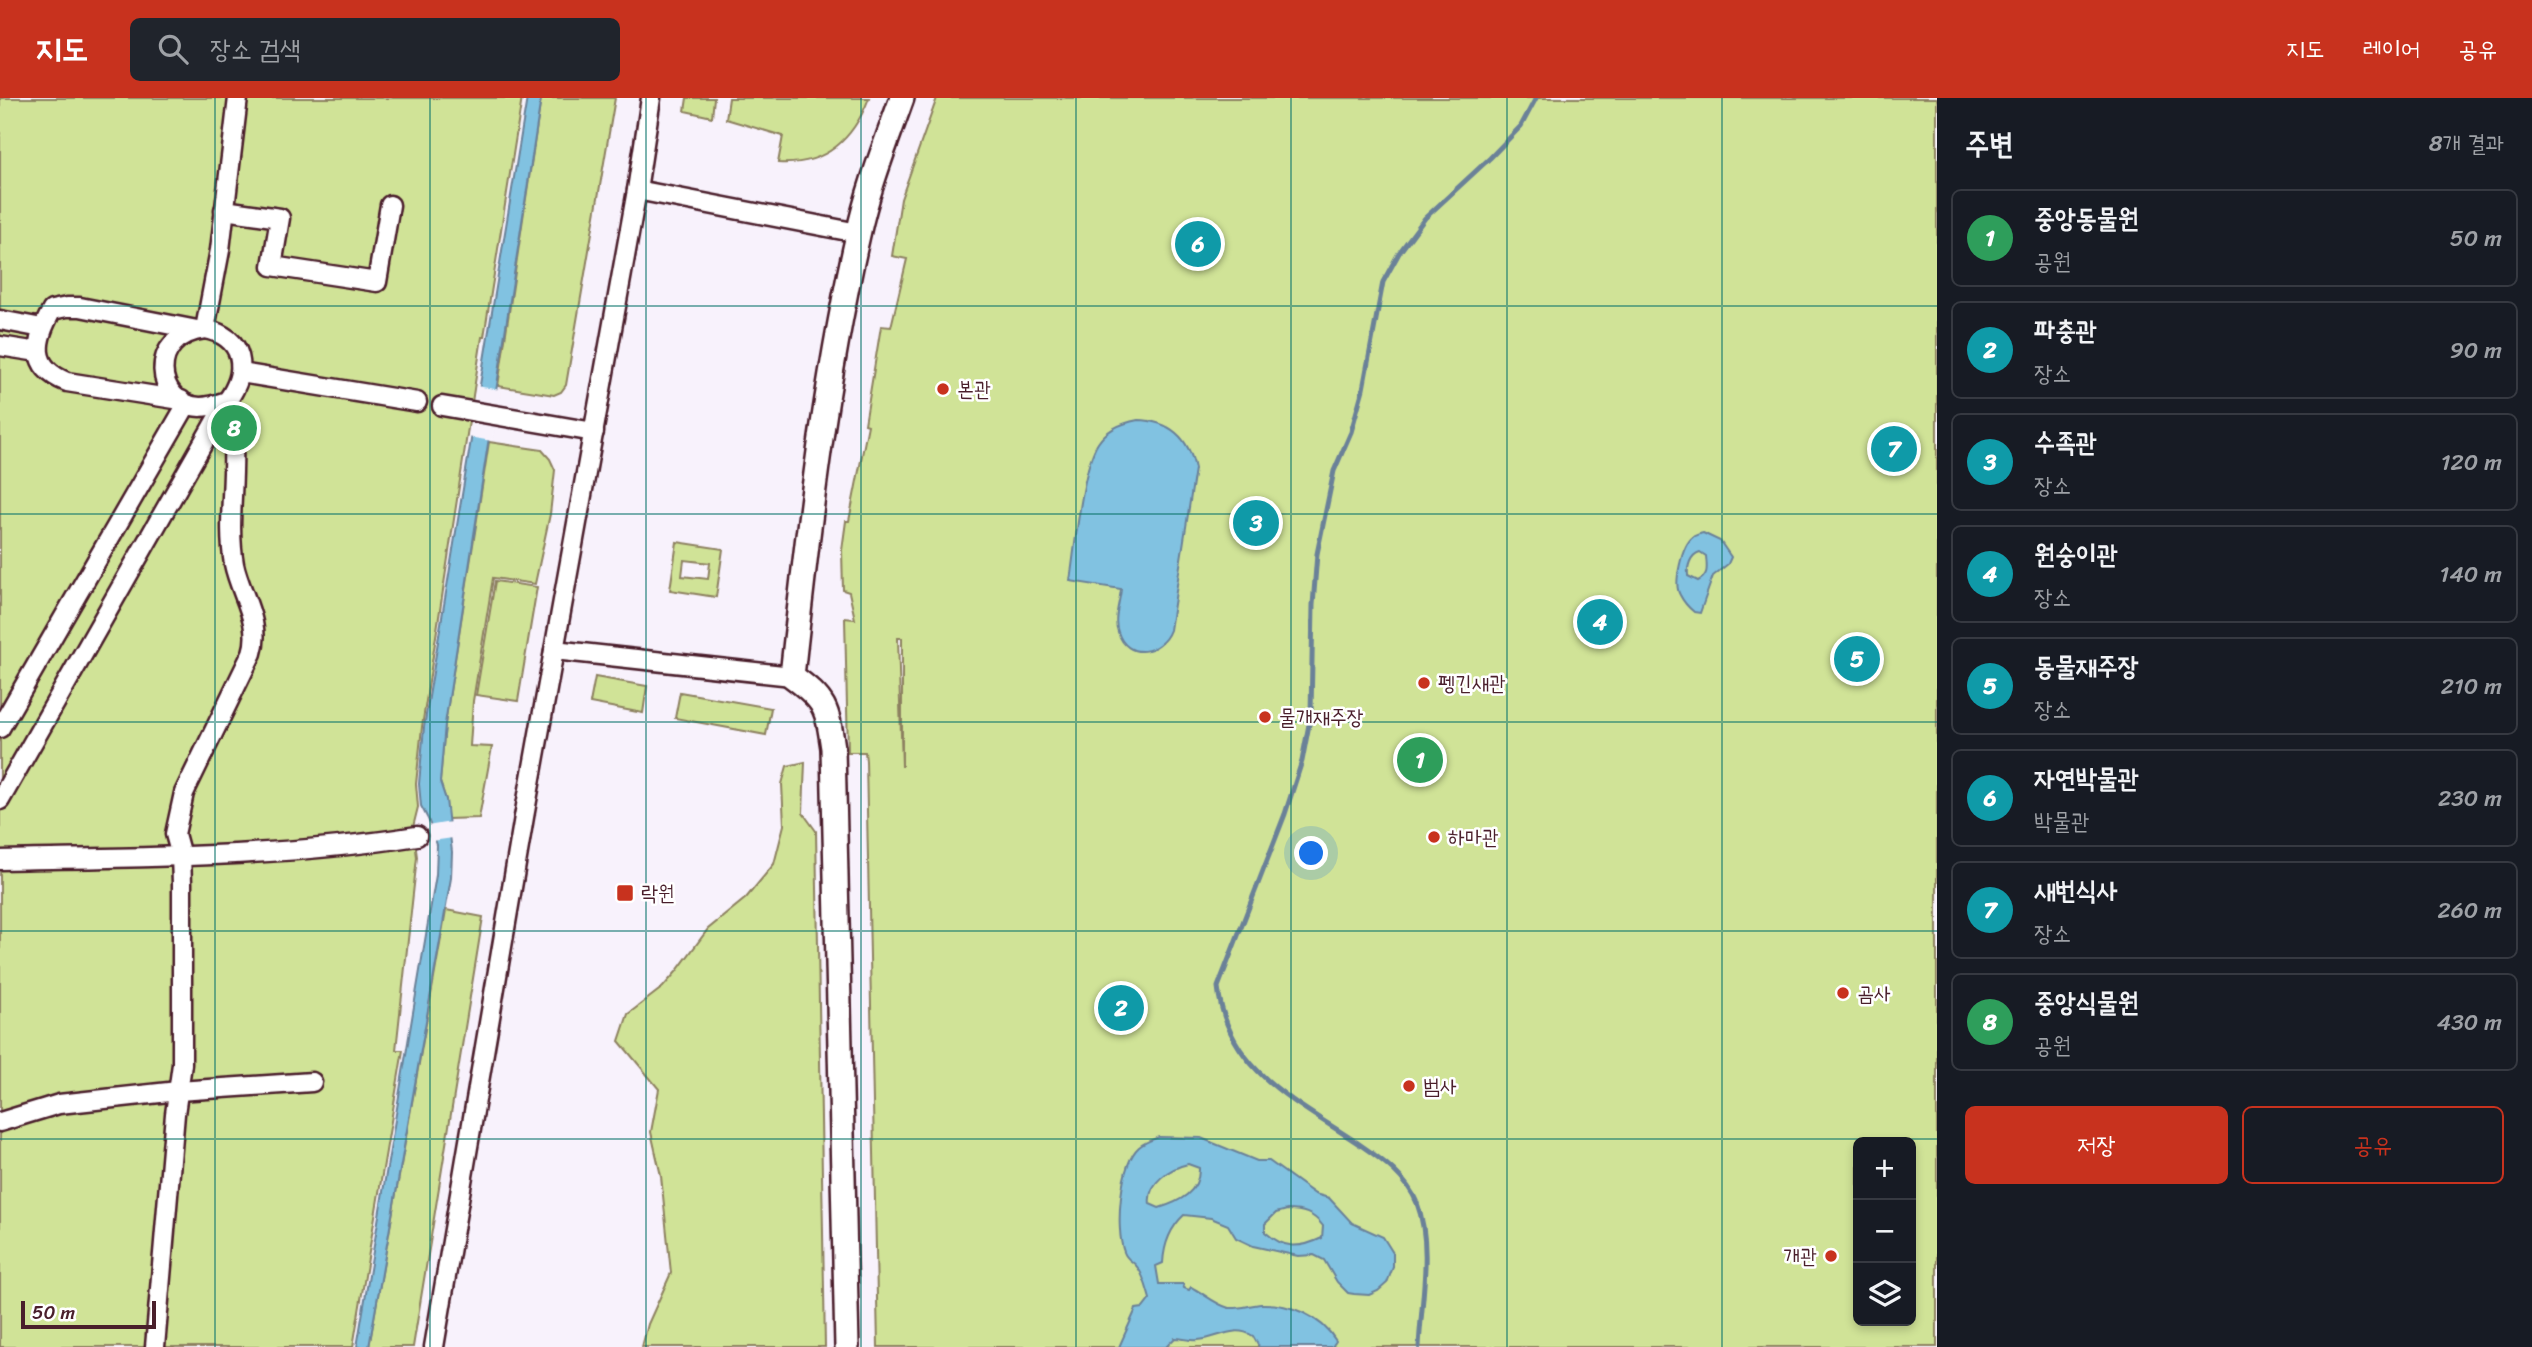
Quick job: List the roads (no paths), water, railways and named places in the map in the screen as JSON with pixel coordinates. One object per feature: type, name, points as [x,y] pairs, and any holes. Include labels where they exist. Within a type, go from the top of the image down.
[{"type":"street","points":[[201,329],[220,250],[238,98]]},
{"type":"street","points":[[434,1347],[651,98]]},
{"type":"street","points":[[792,676],[815,467],[858,233],[881,154],[902,98]]},
{"type":"street","points":[[637,190],[858,233]]},
{"type":"street","points":[[224,210],[279,218],[272,266],[377,282],[390,205]]},
{"type":"street","points":[[0,800],[227,401],[242,373],[236,347],[227,337],[201,329],[80,307],[52,310],[42,328],[38,352],[45,370],[54,377],[67,382],[184,402],[198,407],[227,401]]},
{"type":"street","points":[[0,320],[42,328]]},
{"type":"street","points":[[184,402],[173,394],[166,383],[163,369],[165,356],[180,336],[201,329]]},
{"type":"street","points":[[0,346],[38,352]]},
{"type":"street","points":[[242,373],[417,402]]},
{"type":"street","points":[[155,1347],[184,1036],[181,856],[175,834],[184,793],[256,640],[256,629],[239,586],[234,561],[233,444],[227,401]]},
{"type":"street","points":[[0,728],[184,402]]},
{"type":"street","points":[[442,406],[594,432]]},
{"type":"street","points":[[554,650],[792,676],[815,693],[827,711],[833,748],[846,1347]]},
{"type":"street","points":[[0,860],[181,856],[352,846],[417,835]]},
{"type":"street","points":[[0,1122],[59,1104],[178,1091],[312,1082]]},
{"type":"water","points":[[527,98],[541,98],[445,724],[440,782],[446,800],[452,852],[451,878],[369,1347],[357,1347],[436,875],[437,845],[421,806],[419,784],[424,727]]},
{"type":"water","points":[[1138,420],[1160,424],[1176,433],[1188,448],[1195,469],[1170,630],[1159,645],[1144,651],[1129,647],[1118,632],[1116,616],[1121,589],[1070,581],[1083,489],[1092,455],[1098,443],[1110,430]]},
{"type":"water","points":[[1702,533],[1720,541],[1731,557],[1728,564],[1713,576],[1700,613],[1694,612],[1684,602],[1678,590],[1678,582],[1685,548],[1693,537]],"holes":[[[1700,552],[1706,556],[1706,574],[1698,581],[1688,576],[1689,565],[1694,556]]]},
{"type":"water","points":[[1159,1137],[1201,1138],[1257,1161],[1269,1161],[1315,1194],[1329,1198],[1352,1223],[1383,1237],[1393,1253],[1393,1267],[1387,1283],[1369,1295],[1348,1293],[1337,1282],[1324,1260],[1314,1255],[1298,1256],[1253,1246],[1236,1238],[1228,1225],[1211,1218],[1184,1215],[1169,1237],[1163,1263],[1156,1266],[1159,1284],[1183,1284],[1184,1288],[1189,1290],[1191,1287],[1229,1308],[1272,1304],[1293,1309],[1313,1318],[1330,1332],[1336,1341],[1332,1347],[1259,1347],[1253,1336],[1239,1331],[1198,1340],[1175,1338],[1166,1347],[1119,1347],[1136,1309],[1143,1308],[1150,1299],[1142,1275],[1125,1255],[1121,1242],[1121,1197],[1127,1167],[1133,1155],[1141,1145]],"holes":[[[1188,1164],[1199,1168],[1192,1190],[1167,1206],[1159,1208],[1150,1204],[1150,1196],[1156,1183],[1167,1173]],[[1287,1210],[1303,1212],[1315,1218],[1323,1226],[1322,1238],[1292,1246],[1272,1238],[1265,1232],[1265,1224],[1276,1213]]]},
{"type":"waterway","points":[[1419,1347],[1425,1255],[1422,1219],[1413,1194],[1386,1164],[1291,1099],[1251,1063],[1235,1042],[1224,1016],[1218,987],[1285,814],[1302,761],[1311,714],[1317,554],[1334,471],[1351,432],[1363,389],[1383,282],[1399,253],[1425,218],[1521,126],[1536,98]]},
{"type":"place","name":"자연박물관","points":[[1198,244]]},
{"type":"place","name":"본관","points":[[943,389]]},
{"type":"place","name":"중앙식물원","points":[[234,428]]},
{"type":"place","name":"새번식사","points":[[1894,449]]},
{"type":"place","name":"수족관","points":[[1256,523]]},
{"type":"place","name":"원숭이관","points":[[1600,622]]},
{"type":"place","name":"동물재주장","points":[[1857,659]]},
{"type":"place","name":"펭긴새관","points":[[1424,683]]},
{"type":"place","name":"물개재주장","points":[[1265,717]]},
{"type":"place","name":"중앙동물원","points":[[1420,760]]},
{"type":"place","name":"하마관","points":[[1434,837]]},
{"type":"place","name":"락원","points":[[625,893]]},
{"type":"place","name":"곰사","points":[[1843,993]]},
{"type":"place","name":"파충관","points":[[1121,1008]]},
{"type":"place","name":"범사","points":[[1409,1086]]},
{"type":"place","name":"개관","points":[[1831,1256]]}]
